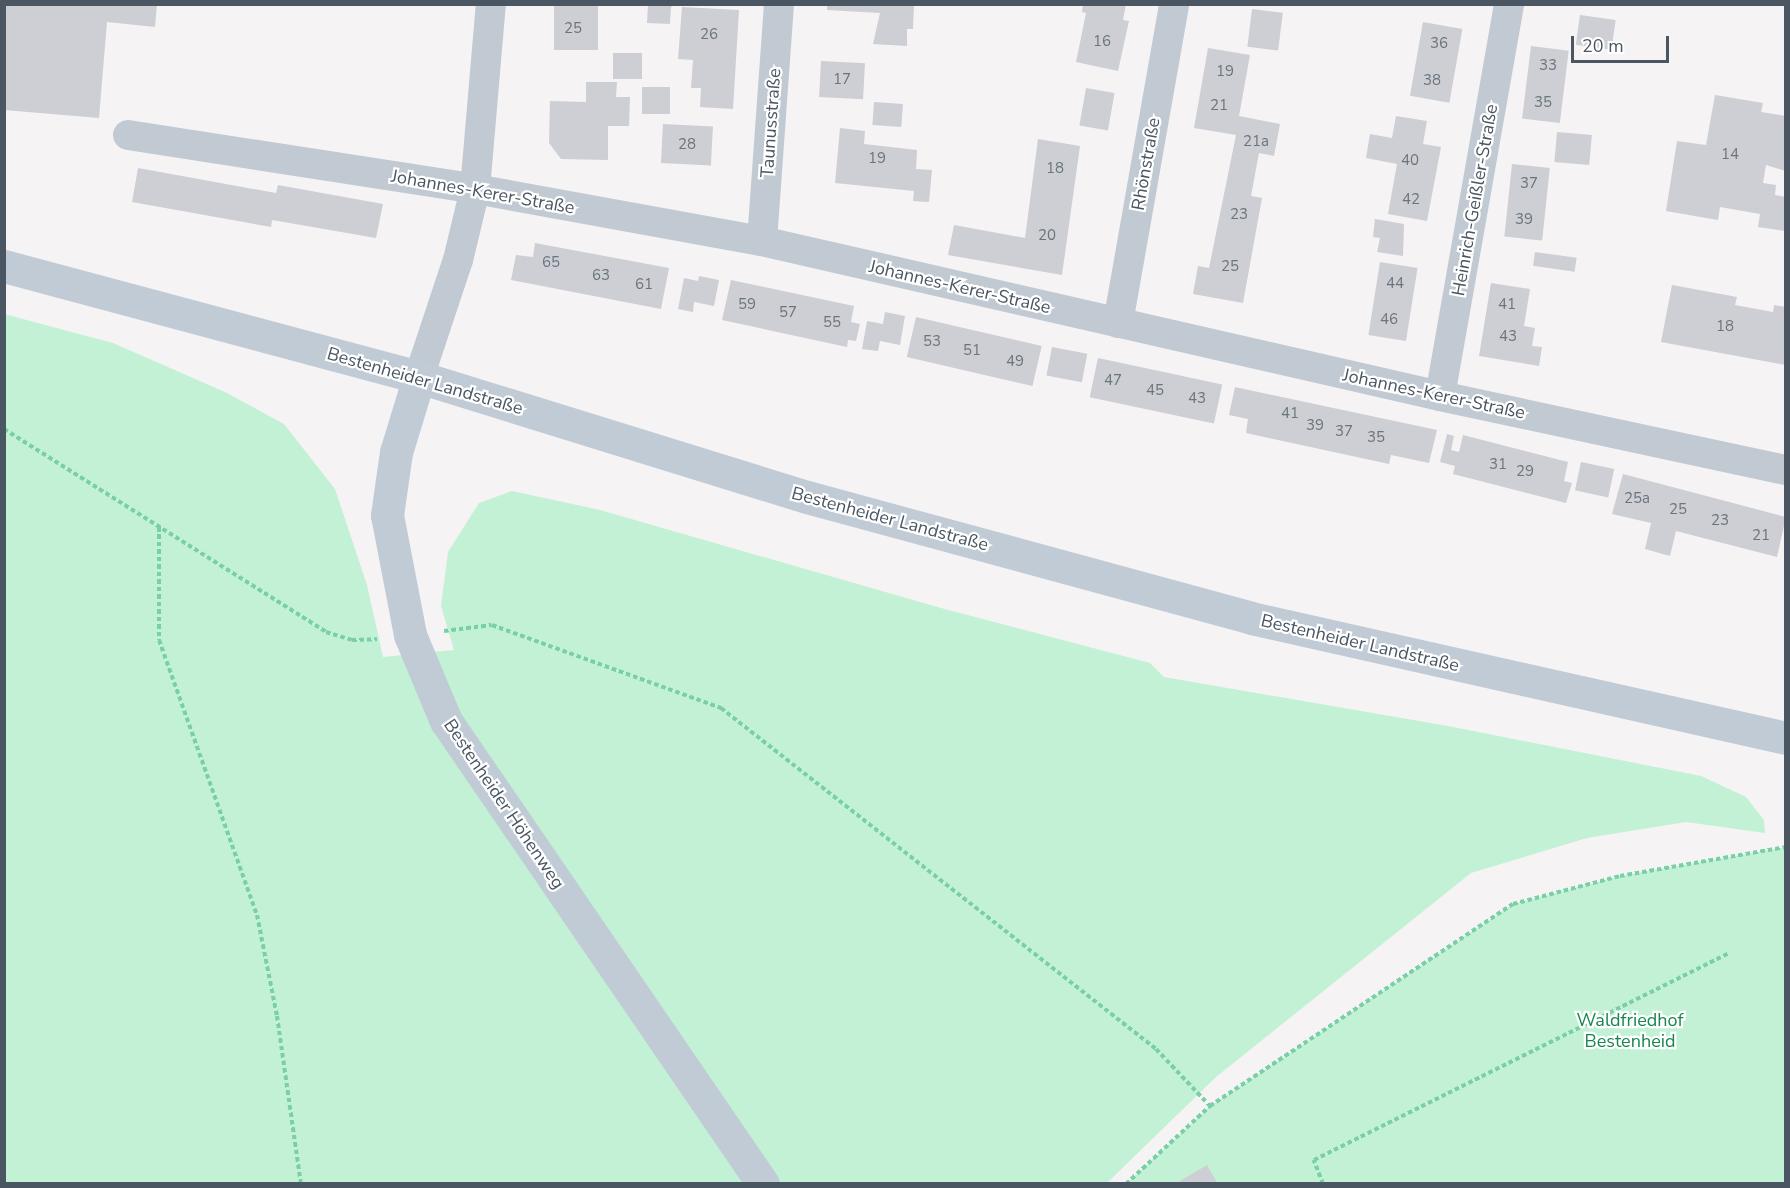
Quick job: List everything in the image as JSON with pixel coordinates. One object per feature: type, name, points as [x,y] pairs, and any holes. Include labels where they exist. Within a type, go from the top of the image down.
[{"type":"main road","name":"Bestenheider Landstraße","points":[[4,266],[419,377],[807,497],[1251,618],[1785,738]]},
{"type":"main road","name":"Bestenheider Höhenweg","points":[[419,377],[396,452],[387,515],[410,635],[446,721],[763,1184]]},
{"type":"street","points":[[419,377],[458,260],[475,189],[490,4]]},
{"type":"street","name":"Taunusstraße","points":[[762,241],[779,4]]},
{"type":"street","name":"Rhönstraße","points":[[1118,323],[1173,4]]},
{"type":"street","name":"Heinrich-Geißler-Straße","points":[[1440,396],[1509,4]]},
{"type":"street","name":"Johannes-Kerer-Straße","points":[[128,135],[475,189],[762,241],[1440,396],[1785,470]]},
{"type":"path","points":[[4,429],[327,632],[352,640],[492,625],[721,708],[1156,1048],[1210,1106]]},
{"type":"path","points":[[159,527],[159,640],[257,915],[277,1016],[301,1184]]},
{"type":"path","points":[[1126,1184],[1210,1106],[1513,904],[1620,876],[1785,847]]},
{"type":"path","points":[[1323,1184],[1314,1160],[1731,953]]},
{"type":"green space","points":[[4,314],[113,343],[225,392],[284,424],[335,489],[367,585],[383,657],[454,650],[441,606],[448,552],[479,503],[512,491],[600,510],[941,608],[1150,663],[1164,677],[1448,726],[1701,776],[1746,797],[1764,820],[1765,833],[1686,822],[1587,838],[1471,873],[1216,1077],[1107,1183],[5,1183]]},
{"type":"green space","name":"Waldfriedhof Bestenheid","points":[[1785,847],[1785,1183],[1126,1184],[1210,1106],[1513,904],[1620,876]]},
{"type":"building","points":[[4,4],[157,4],[155,27],[107,22],[99,118],[4,110]]},
{"type":"building","points":[[554,4],[598,4],[598,50],[554,50]]},
{"type":"building","points":[[648,4],[677,4],[671,7],[670,24],[647,23]]},
{"type":"building","points":[[827,4],[914,4],[913,29],[907,29],[907,46],[873,44],[880,13],[827,10]]},
{"type":"building","points":[[1083,4],[1126,4],[1123,20],[1129,21],[1118,71],[1076,62],[1086,13],[1082,12]]},
{"type":"building","points":[[682,7],[739,10],[733,109],[700,107],[701,88],[691,88],[693,60],[678,59]]},
{"type":"building","points":[[1252,9],[1283,13],[1278,50],[1247,47]]},
{"type":"building","points":[[1580,15],[1616,20],[1611,50],[1576,45]]},
{"type":"building","points":[[1423,22],[1462,29],[1449,103],[1410,96]]},
{"type":"building","points":[[1531,46],[1569,51],[1560,123],[1522,118]]},
{"type":"building","points":[[1208,48],[1250,55],[1239,116],[1280,124],[1274,156],[1259,153],[1251,196],[1262,198],[1243,303],[1193,294],[1198,266],[1209,268],[1236,135],[1194,128]]},
{"type":"building","points":[[613,53],[642,53],[642,79],[613,79]]},
{"type":"building","points":[[821,61],[865,63],[863,99],[819,97]]},
{"type":"building","points":[[586,82],[617,82],[616,97],[630,97],[629,126],[608,126],[608,160],[561,159],[549,143],[550,101],[586,102]]},
{"type":"building","points":[[642,87],[670,87],[670,114],[642,114]]},
{"type":"building","points":[[1086,88],[1115,93],[1108,130],[1079,125]]},
{"type":"building","points":[[1715,95],[1763,103],[1761,112],[1786,116],[1786,171],[1766,165],[1763,183],[1776,185],[1775,195],[1786,197],[1785,231],[1758,227],[1760,214],[1720,207],[1718,220],[1666,211],[1677,141],[1706,145]]},
{"type":"building","points":[[874,102],[903,104],[901,127],[872,125]]},
{"type":"building","points":[[1396,116],[1427,121],[1423,144],[1441,147],[1427,221],[1388,214],[1397,164],[1366,158],[1370,134],[1392,138]]},
{"type":"building","points":[[663,124],[713,127],[711,166],[661,163]]},
{"type":"building","points":[[840,128],[865,131],[864,144],[917,150],[916,169],[932,170],[929,202],[913,201],[914,191],[835,183]]},
{"type":"building","points":[[1557,132],[1592,135],[1589,165],[1554,162]]},
{"type":"building","points":[[1038,139],[1080,146],[1062,275],[948,255],[954,225],[1025,238]]},
{"type":"building","points":[[1512,164],[1550,168],[1542,241],[1504,237]]},
{"type":"building","points":[[138,168],[276,193],[278,185],[383,204],[376,238],[272,220],[271,227],[132,202]]},
{"type":"building","points":[[1375,219],[1404,224],[1403,256],[1377,252],[1380,238],[1373,237]]},
{"type":"building","points":[[535,243],[669,268],[661,309],[511,280],[516,255],[533,257]]},
{"type":"building","points":[[1535,252],[1577,258],[1575,272],[1533,266]]},
{"type":"building","points":[[1380,262],[1418,268],[1406,341],[1368,335]]},
{"type":"building","points":[[699,276],[719,280],[714,306],[694,302],[693,312],[678,309],[684,278],[698,281]]},
{"type":"building","points":[[731,280],[854,306],[851,322],[860,324],[856,341],[848,340],[847,347],[722,320]]},
{"type":"building","points":[[1491,283],[1530,289],[1524,326],[1535,328],[1532,346],[1542,347],[1539,366],[1479,356]]},
{"type":"building","points":[[1672,285],[1737,297],[1735,305],[1773,312],[1774,305],[1786,307],[1786,365],[1661,342]]},
{"type":"building","points":[[885,312],[905,316],[900,345],[880,341],[878,351],[862,349],[867,321],[883,324]]},
{"type":"building","points":[[916,317],[1042,346],[1032,386],[907,357]]},
{"type":"building","points":[[1052,347],[1087,354],[1082,382],[1046,375]]},
{"type":"building","points":[[1098,358],[1222,384],[1214,424],[1090,397]]},
{"type":"building","points":[[1235,387],[1437,430],[1429,463],[1391,455],[1389,464],[1246,433],[1248,419],[1229,415]]},
{"type":"building","points":[[1447,434],[1454,436],[1451,450],[1459,452],[1463,435],[1568,462],[1564,481],[1572,483],[1566,503],[1453,474],[1455,466],[1440,462]]},
{"type":"building","points":[[1581,462],[1614,469],[1608,497],[1575,490]]},
{"type":"building","points":[[1623,474],[1786,517],[1777,557],[1676,531],[1670,556],[1645,549],[1651,523],[1612,514]]},
{"type":"building","points":[[1207,1165],[1218,1184],[1178,1184],[1180,1181]]}]
